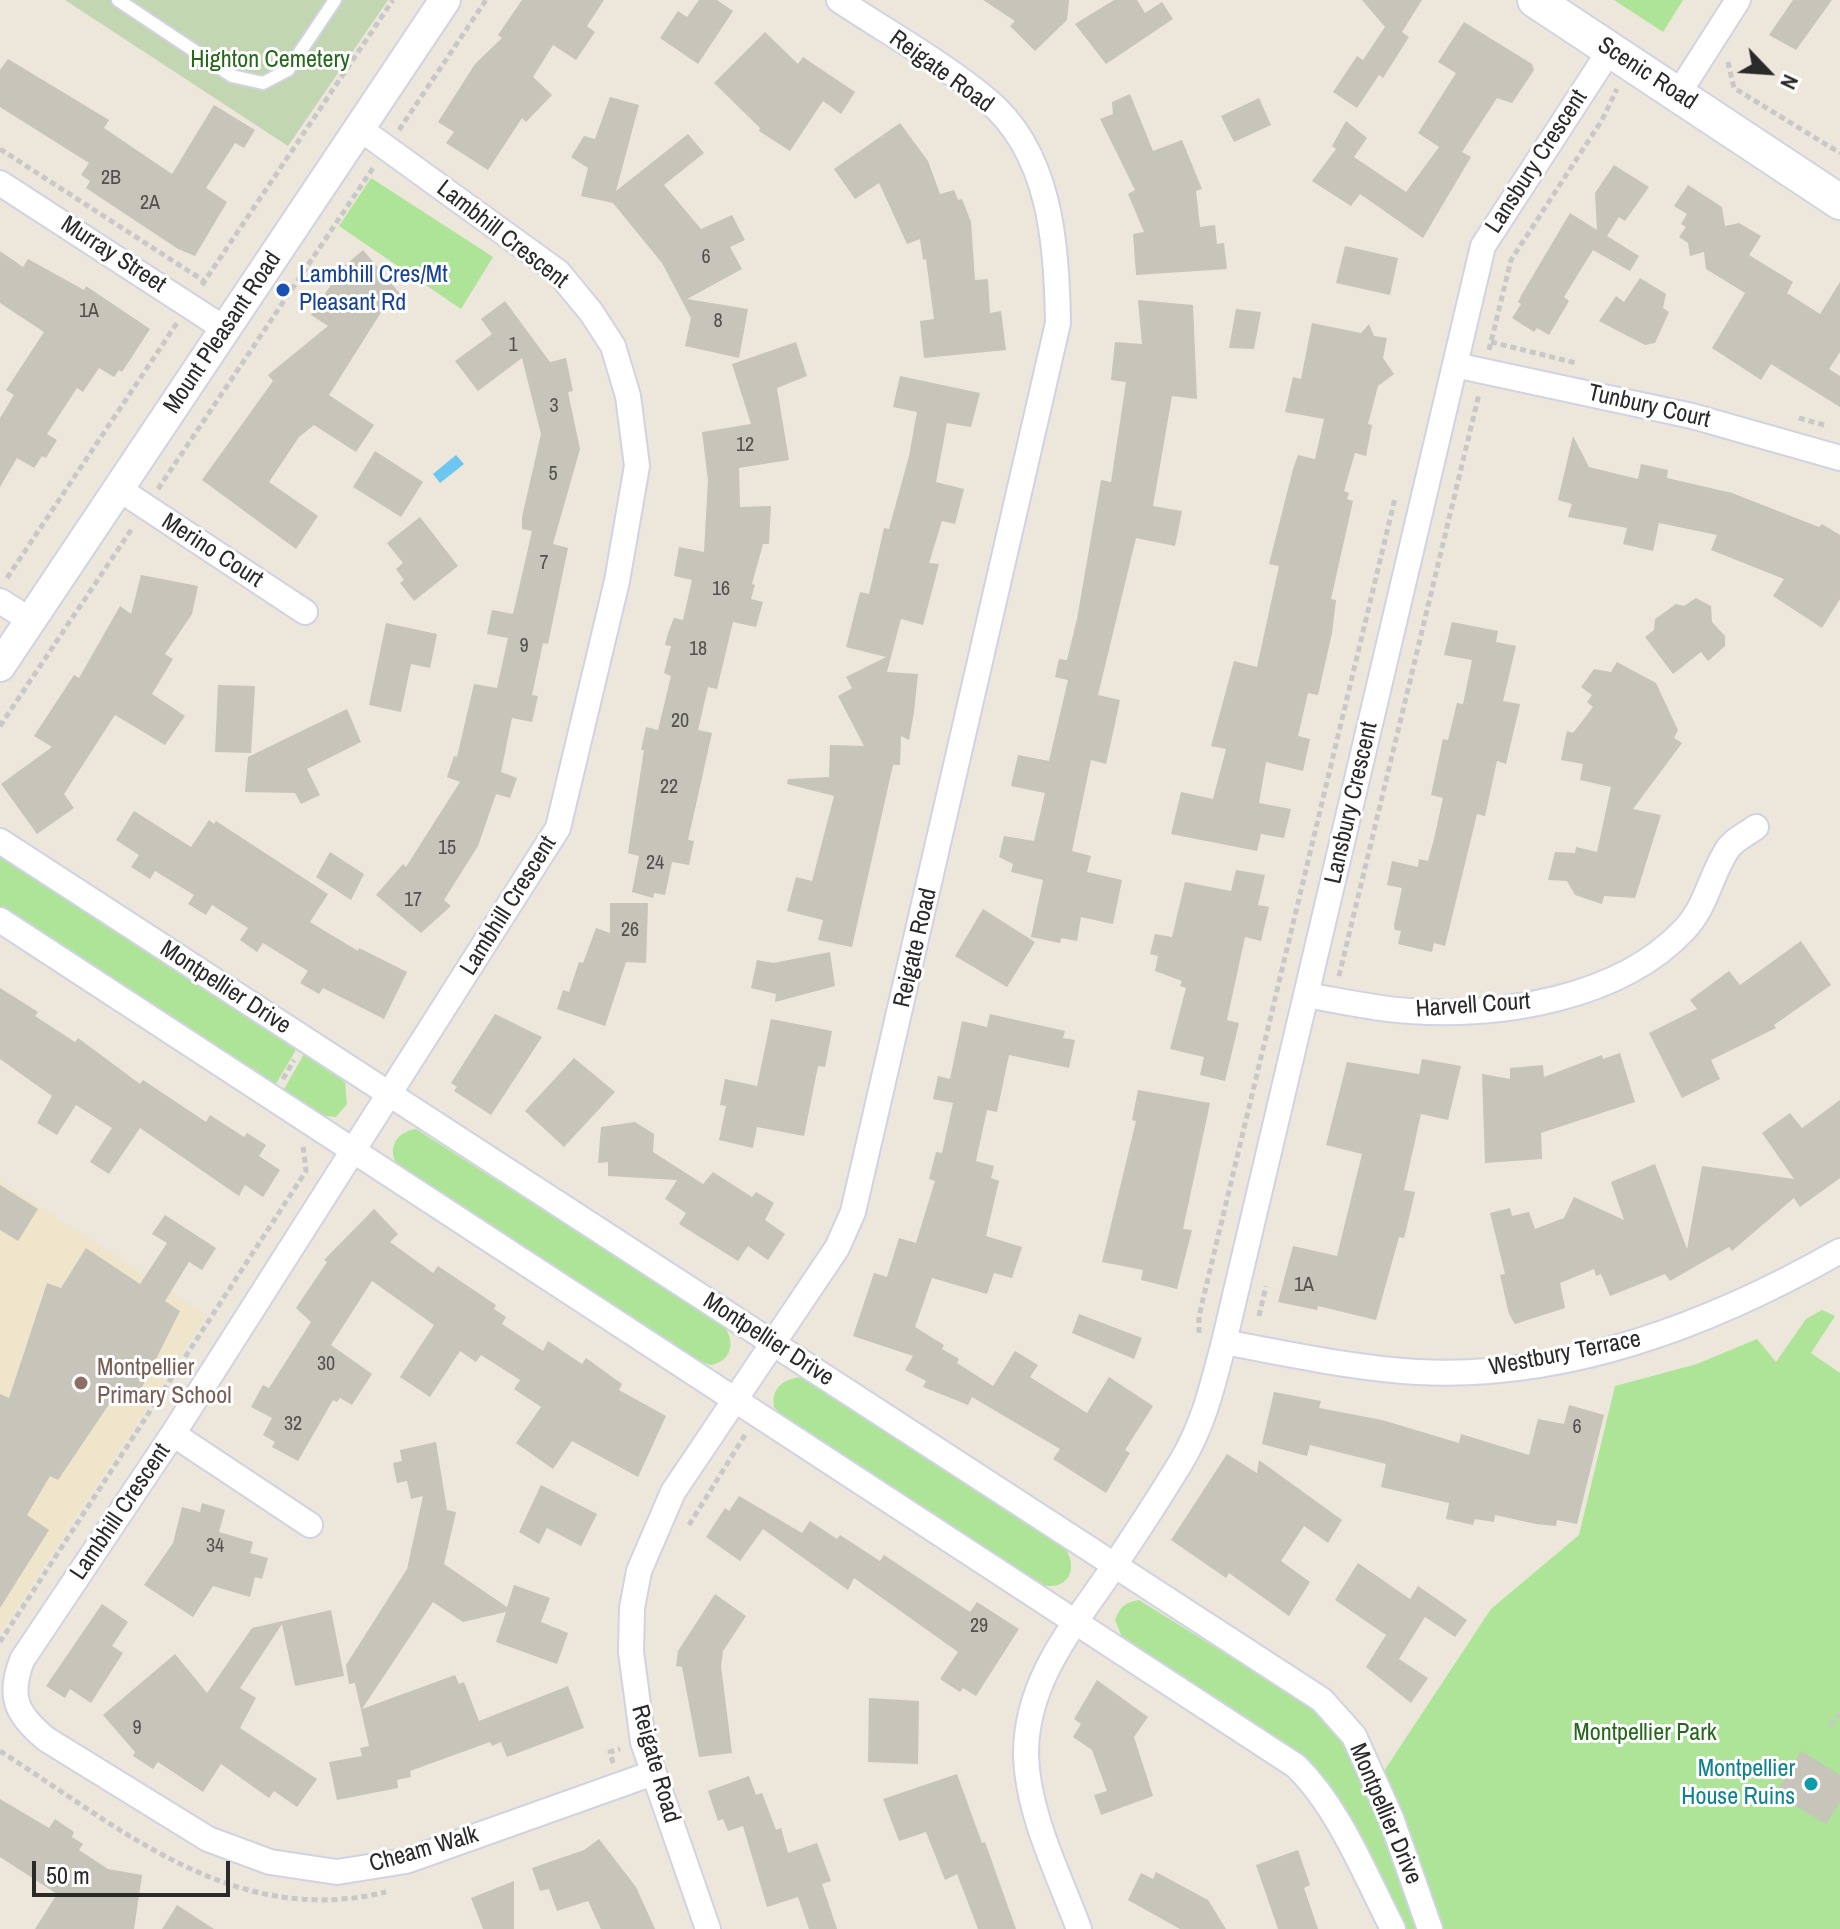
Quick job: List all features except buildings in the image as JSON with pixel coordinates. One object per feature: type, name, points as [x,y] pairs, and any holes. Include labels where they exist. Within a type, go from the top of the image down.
[{"type":"main road","name":"Scenic Road","points":[[1535,0],[1840,202]]},
{"type":"street","name":"Mount Pleasant Road","points":[[0,666],[445,0]]},
{"type":"street","name":"Reigate Road","points":[[708,1929],[643,1742],[631,1652],[632,1608],[639,1571],[673,1492],[742,1403],[774,1344],[837,1248],[853,1212],[866,1170],[1058,323],[1057,248],[1045,196],[1022,143],[988,100],[839,0]]},
{"type":"street","points":[[1678,94],[1738,0]]},
{"type":"street","name":"Lansbury Crescent","points":[[1079,1929],[1039,1819],[1026,1757],[1028,1725],[1035,1693],[1045,1667],[1114,1566],[1199,1429],[1316,997],[1483,246],[1620,57]]},
{"type":"street","name":"Lambhill Crescent","points":[[13,1683],[22,1660],[173,1434],[558,828],[617,581],[637,466],[628,396],[613,346],[591,312],[558,272],[359,128]]},
{"type":"street","name":"Murray Street","points":[[0,183],[225,329]]},
{"type":"street","name":"Tunbury Court","points":[[1455,365],[1692,416],[1840,458]]},
{"type":"street","name":"Merino Court","points":[[119,489],[305,612]]},
{"type":"street","points":[[0,601],[30,620]]},
{"type":"street","name":"Harvell Court","points":[[1316,997],[1407,1011],[1469,1011],[1536,1002],[1622,974],[1652,958],[1685,929],[1707,898],[1729,847],[1756,827]]},
{"type":"street","name":"Montpellier Drive","points":[[0,841],[1322,1700],[1354,1736],[1391,1818],[1430,1929]]},
{"type":"street","name":"Montpellier Drive","points":[[0,920],[1296,1766],[1319,1788],[1393,1929]]},
{"type":"street","name":"Westbury Terrace","points":[[1224,1342],[1357,1366],[1420,1372],[1505,1370],[1648,1339],[1729,1309],[1840,1251]]},
{"type":"street","points":[[173,1434],[310,1525]]},
{"type":"street","name":"Cheam Walk","points":[[13,1683],[17,1706],[29,1724],[46,1739],[208,1839],[238,1853],[302,1869],[337,1872],[406,1861],[653,1773]]},
{"type":"lane","points":[[123,1],[232,76],[263,83],[288,70],[335,0]]},
{"type":"path","points":[[0,726],[486,0]]},
{"type":"path","points":[[1316,997],[1337,986],[1511,260],[1602,120],[1620,57]]},
{"type":"path","points":[[1726,57],[1734,88],[1840,153]]},
{"type":"path","points":[[0,149],[204,281]]},
{"type":"path","points":[[1199,1341],[1199,1316],[1398,484]]},
{"type":"path","points":[[272,1098],[306,1040]]},
{"type":"path","points":[[0,1642],[306,1171],[303,1145],[292,1138]]},
{"type":"path","points":[[1259,1316],[1269,1271]]},
{"type":"path","points":[[683,1533],[746,1434],[742,1403]]},
{"type":"path","points":[[1830,1725],[1840,1714]]},
{"type":"path","points":[[619,1785],[610,1752],[643,1742]]},
{"type":"path","points":[[0,1751],[177,1866],[216,1883],[318,1902],[358,1899],[392,1890]]},
{"type":"shaded area","name":"Montpellier Primary School","points":[[0,1181],[207,1315],[0,1634]]},
{"type":"green space","name":"Highton Cemetery","points":[[65,0],[388,0],[288,146]]},
{"type":"green space","points":[[1614,0],[1683,0],[1663,32]]},
{"type":"green space","points":[[371,178],[493,257],[461,309],[339,226]]},
{"type":"green space","points":[[0,856],[297,1048],[274,1087],[0,908]]},
{"type":"green space","points":[[304,1054],[345,1082],[347,1104],[336,1117],[318,1115],[283,1091]]},
{"type":"green space","points":[[416,1129],[723,1325],[730,1337],[727,1355],[711,1365],[697,1361],[399,1168],[393,1155],[395,1143],[403,1134]]},
{"type":"green space","name":"Montpellier Park","points":[[1822,1310],[1835,1316],[1811,1353],[1840,1373],[1840,1929],[1442,1929],[1384,1771],[1491,1609],[1579,1535],[1615,1386],[1697,1364],[1757,1339],[1776,1362],[1806,1319]]},
{"type":"green space","points":[[801,1377],[1065,1548],[1071,1563],[1068,1577],[1059,1585],[1042,1585],[786,1419],[774,1407],[774,1395],[784,1382]]},
{"type":"green space","points":[[1139,1600],[1316,1710],[1353,1750],[1421,1929],[1407,1929],[1342,1806],[1306,1757],[1122,1637],[1115,1620],[1117,1615],[1121,1608]]},
{"type":"water","points":[[456,455],[464,464],[440,483],[433,474]]},
{"type":"place","name":"Lambhill Cres/Mt Pleasant Rd","points":[[283,290]]},
{"type":"place","name":"Montpellier Primary School","points":[[81,1383]]},
{"type":"place","name":"Montpellier House Ruins","points":[[1811,1784]]}]
